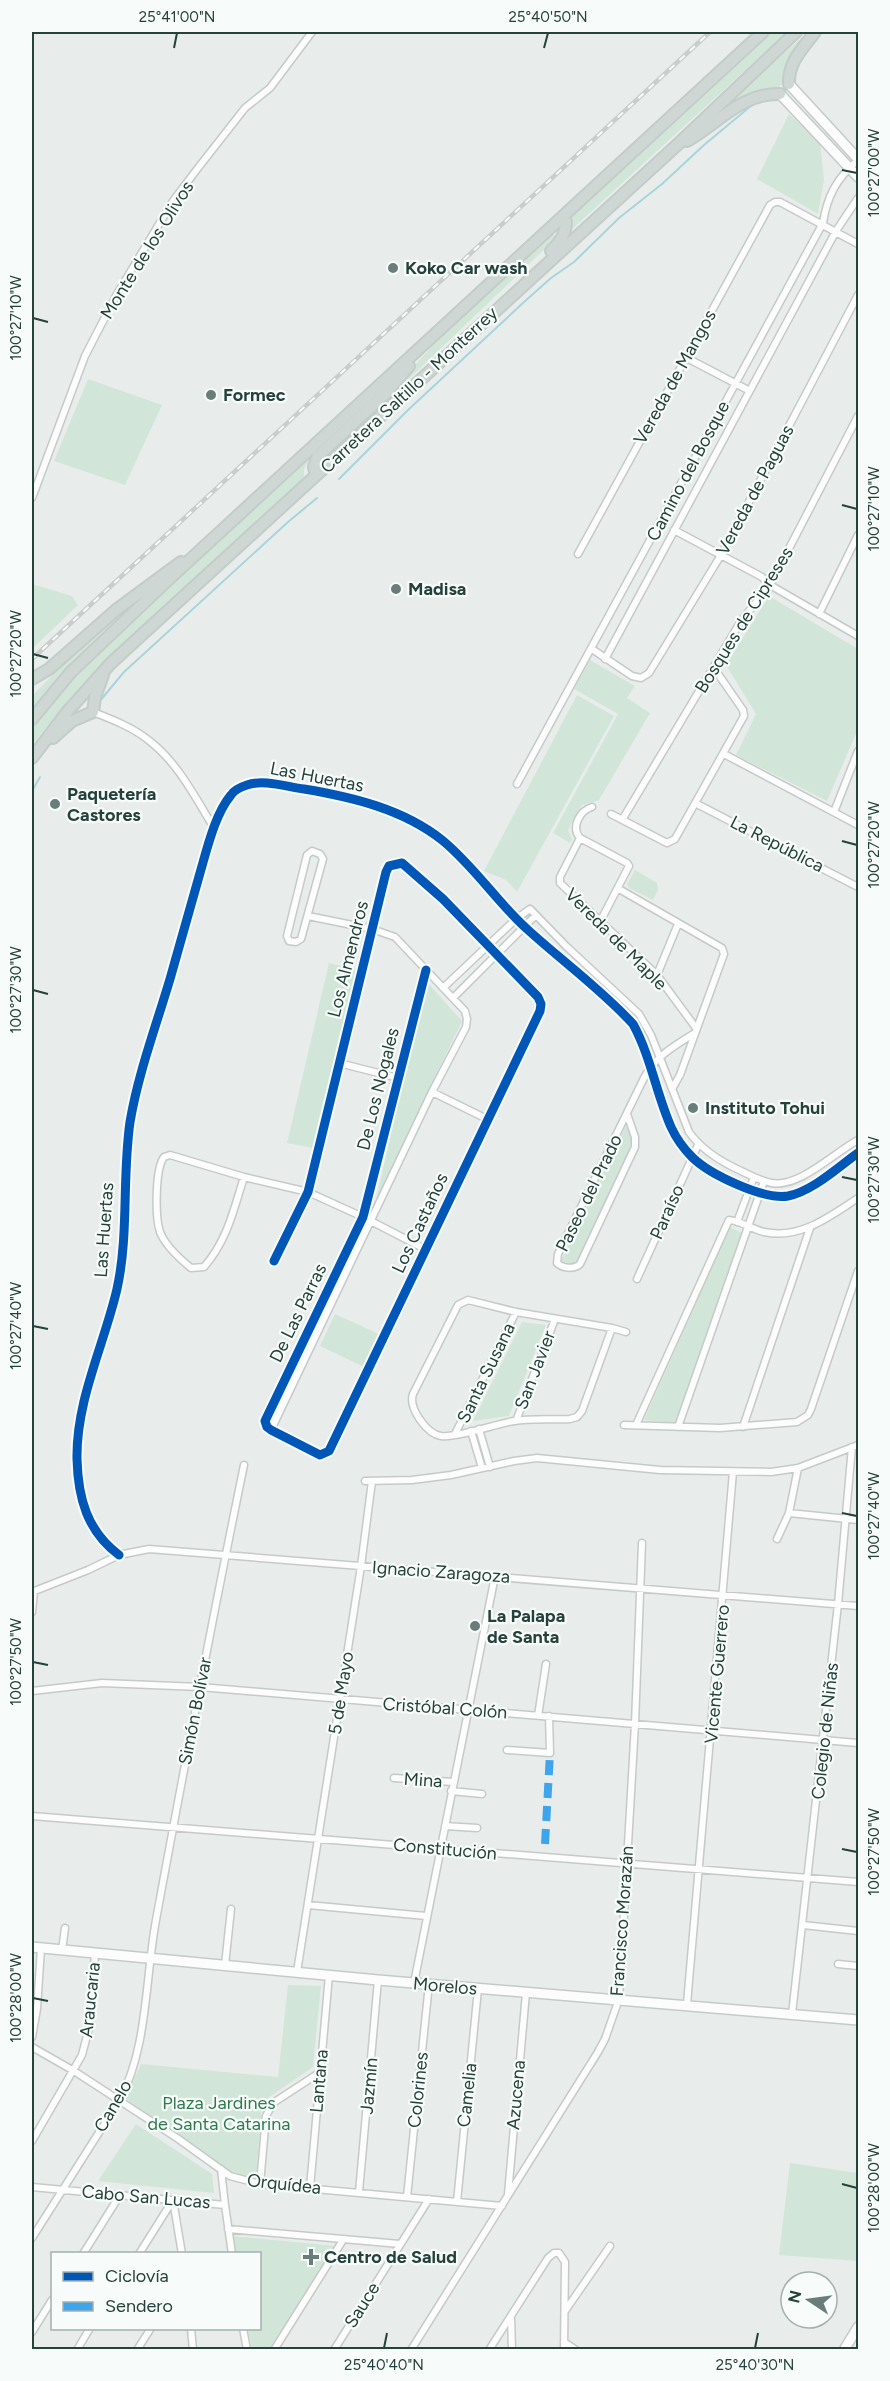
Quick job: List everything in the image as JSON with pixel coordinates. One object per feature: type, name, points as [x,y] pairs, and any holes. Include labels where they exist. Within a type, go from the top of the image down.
[{"type":"main road","name":"Carretera Saltillo - Monterrey","points":[[32,719],[71,672],[763,32]]},
{"type":"main road","name":"Carretera Saltillo - Monterrey","points":[[32,759],[67,712],[111,663],[676,146],[796,32]]},
{"type":"main road","points":[[789,84],[790,69],[794,59],[815,32]]},
{"type":"main road","points":[[676,146],[692,138],[742,102],[756,96],[780,94]]},
{"type":"main road","points":[[480,324],[503,296],[557,245],[566,230],[566,222],[562,217]]},
{"type":"main road","points":[[316,475],[314,467],[317,457],[386,393],[441,330]]},
{"type":"main road","points":[[32,680],[49,669],[94,627],[166,571],[195,556]]},
{"type":"main road","points":[[32,759],[72,721],[93,712],[97,688],[111,663]]},
{"type":"street","name":"Monte de los Olivos","points":[[32,498],[85,356],[117,294],[173,201],[245,108],[270,88],[312,32]]},
{"type":"street","points":[[789,84],[858,160]]},
{"type":"street","points":[[780,94],[858,177]]},
{"type":"street","name":"Camino del Bosque","points":[[517,784],[823,223],[832,189],[858,160]]},
{"type":"street","name":"Camino del Bosque","points":[[604,659],[748,390],[836,231],[858,198]]},
{"type":"street","name":"Vereda de Mangos","points":[[578,554],[770,205],[780,202],[823,223]]},
{"type":"street","points":[[823,223],[858,244]]},
{"type":"street","name":"Vereda de Paguas","points":[[604,659],[632,676],[641,678],[649,673],[721,555],[858,295]]},
{"type":"street","points":[[686,357],[748,390]]},
{"type":"street","name":"Bosques de Cipreses","points":[[622,820],[741,621],[770,585],[858,416]]},
{"type":"street","points":[[674,530],[762,578],[770,585],[858,636]]},
{"type":"street","points":[[819,614],[858,535]]},
{"type":"street","points":[[592,649],[604,659]]},
{"type":"street","points":[[611,814],[667,843],[675,839],[744,716],[743,710],[714,668]]},
{"type":"street","points":[[93,712],[146,738],[159,749],[169,759],[214,828]]},
{"type":"street","points":[[834,812],[858,751]]},
{"type":"street","points":[[724,754],[858,825]]},
{"type":"street","name":"Las Huertas","points":[[119,1555],[105,1544],[93,1529],[85,1511],[78,1477],[79,1434],[87,1389],[117,1289],[131,1117],[214,828],[230,795],[242,786],[253,783],[315,791],[375,806],[407,818],[443,841],[516,919],[633,1024],[651,1064],[670,1125],[678,1140],[692,1157],[705,1167],[749,1188],[787,1196],[799,1192],[858,1153]]},
{"type":"street","name":"La República","points":[[695,802],[858,886]]},
{"type":"street","points":[[592,807],[583,812],[575,827],[576,833],[580,838],[627,863],[629,869],[600,922]]},
{"type":"street","name":"Vereda de Maple","points":[[580,838],[560,877],[560,883],[657,975],[695,1030]]},
{"type":"street","points":[[312,851],[320,854],[323,860],[308,916],[301,939],[296,942],[289,941],[287,936],[294,902],[307,855],[312,851]]},
{"type":"street","name":"Los Almendros","points":[[274,1262],[308,1192],[389,866],[402,863],[442,899],[538,998],[541,1004]]},
{"type":"street","points":[[619,889],[722,948],[724,954],[680,1075],[672,1089]]},
{"type":"street","points":[[443,988],[527,909],[532,910],[566,946],[639,1014],[660,1056],[689,1132],[698,1145],[732,1167],[772,1184],[794,1180],[858,1140]]},
{"type":"street","points":[[453,998],[537,915]]},
{"type":"street","points":[[308,916],[372,929],[395,938],[465,1011],[467,1019],[466,1027],[432,1092],[371,1221]]},
{"type":"street","points":[[657,975],[678,924]]},
{"type":"street","name":"De Los Nogales","points":[[363,1216],[426,970]]},
{"type":"street","name":"Los Castaños","points":[[271,1430],[320,1455],[329,1451],[540,1011],[541,1004]]},
{"type":"street","name":"Paseo del Prado","points":[[627,1114],[635,1137],[635,1147],[580,1264],[574,1268],[562,1267],[557,1263],[558,1254],[651,1064],[695,1030]]},
{"type":"street","points":[[339,1063],[398,1078]]},
{"type":"street","points":[[432,1092],[487,1119]]},
{"type":"street","name":"Paraíso","points":[[637,1279],[698,1145]]},
{"type":"street","points":[[244,1177],[226,1234],[214,1256],[204,1267],[191,1268],[164,1240],[160,1230],[158,1168],[164,1157],[178,1157],[244,1177],[308,1192],[363,1216],[425,1249]]},
{"type":"street","points":[[737,1221],[754,1177]]},
{"type":"street","points":[[678,1427],[764,1181]]},
{"type":"street","points":[[636,1425],[728,1222],[737,1221],[763,1232],[780,1234],[810,1228],[858,1198]]},
{"type":"street","name":"De Las Parras","points":[[363,1216],[265,1425],[271,1430],[371,1221]]},
{"type":"street","points":[[743,1427],[810,1228]]},
{"type":"street","points":[[624,1425],[743,1427],[797,1422],[808,1415],[858,1271]]},
{"type":"street","points":[[612,1328],[582,1411],[577,1417],[516,1421],[445,1436],[432,1432],[416,1412],[411,1399],[458,1305],[463,1301],[468,1300],[516,1312],[612,1328],[626,1332]]},
{"type":"street","name":"Santa Susana","points":[[456,1434],[516,1312]]},
{"type":"street","name":"San Javier","points":[[516,1421],[555,1319]]},
{"type":"street","points":[[479,1429],[486,1467]]},
{"type":"street","points":[[471,1431],[486,1467]]},
{"type":"street","points":[[486,1467],[537,1458],[660,1470],[771,1472],[798,1468],[855,1446]]},
{"type":"street","name":"Colegio de Niñas","points":[[792,2014],[809,1878],[855,1446]]},
{"type":"street","name":"Simón Bolívar","points":[[149,1957],[244,1465]]},
{"type":"street","name":"5 de Mayo","points":[[297,1972],[361,1566],[368,1481],[422,1479],[486,1467]]},
{"type":"street","points":[[777,1539],[789,1513],[798,1468]]},
{"type":"street","name":"Vicente Guerrero","points":[[687,2004],[733,1472]]},
{"type":"street","points":[[789,1513],[858,1520]]},
{"type":"street","name":"Francisco Morazán","points":[[411,2349],[598,2052],[619,1999],[635,1724],[642,1543]]},
{"type":"street","name":"Ignacio Zaragoza","points":[[33,1592],[119,1555],[149,1549],[858,1606]]},
{"type":"street","points":[[414,1983],[495,1576]]},
{"type":"street","points":[[32,1611],[33,1592]]},
{"type":"street","points":[[538,1716],[546,1664]]},
{"type":"street","name":"Cristóbal Colón","points":[[32,1691],[110,1683],[200,1687],[858,1743]]},
{"type":"street","points":[[507,1750],[550,1753],[549,1716]]},
{"type":"street","name":"Mina","points":[[394,1778],[453,1782]]},
{"type":"street","points":[[451,1791],[482,1794]]},
{"type":"street","name":"Constitución","points":[[32,1816],[858,1882]]},
{"type":"street","points":[[445,1826],[477,1828]]},
{"type":"street","points":[[308,1905],[426,1916]]},
{"type":"street","points":[[225,1965],[231,1909]]},
{"type":"street","points":[[803,1925],[858,1930]]},
{"type":"street","points":[[62,1950],[64,1928]]},
{"type":"street","points":[[32,2037],[37,2009],[37,1948]]},
{"type":"street","name":"Morelos","points":[[37,1948],[478,1989],[687,2004],[858,2020]]},
{"type":"street","name":"Araucaria","points":[[32,2141],[74,2071],[87,2039],[95,1953]]},
{"type":"street","name":"Canelo","points":[[32,2238],[128,2084],[137,2060],[149,1957]]},
{"type":"street","points":[[838,1964],[858,1966]]},
{"type":"street","name":"Lantana","points":[[310,2188],[329,1975]]},
{"type":"street","name":"Jazmín","points":[[359,2192],[378,1980]]},
{"type":"street","name":"Colorines","points":[[407,2197],[429,1984]]},
{"type":"street","name":"Camelia","points":[[458,2202],[478,1989]]},
{"type":"street","name":"Azucena","points":[[507,2198],[526,1993]]},
{"type":"street","name":"Orquídea","points":[[32,2048],[74,2071],[119,2100],[230,2176],[260,2184],[502,2206]]},
{"type":"street","points":[[260,2184],[266,2116],[270,2107],[319,2073]]},
{"type":"street","name":"Cabo San Lucas","points":[[32,2187],[225,2205],[220,2169]]},
{"type":"street","points":[[84,2252],[120,2195]]},
{"type":"street","name":"Sauce","points":[[334,2349],[429,2199]]},
{"type":"street","points":[[140,2252],[173,2200]]},
{"type":"street","points":[[173,2200],[182,2252]]},
{"type":"street","points":[[225,2205],[232,2252]]},
{"type":"street","points":[[228,2229],[400,2244]]},
{"type":"street","points":[[274,2349],[343,2240]]},
{"type":"street","points":[[564,2312],[610,2246]]},
{"type":"street","points":[[489,2349],[548,2258],[554,2253],[559,2253],[565,2262],[564,2346],[576,2349]]},
{"type":"street","points":[[32,2332],[51,2302]]},
{"type":"street","points":[[511,2316],[512,2349]]},
{"type":"street","points":[[844,2349],[858,2327]]},
{"type":"street","points":[[77,2349],[89,2330]]},
{"type":"street","points":[[137,2349],[150,2330]]},
{"type":"street","points":[[191,2330],[193,2349]]},
{"type":"street","points":[[243,2330],[247,2349]]},
{"type":"green space","points":[[772,32],[787,32],[570,231],[573,226],[570,218]]},
{"type":"green space","points":[[810,32],[787,64],[785,82],[775,90],[748,95],[703,126]]},
{"type":"green space","points":[[789,114],[820,142],[824,180],[818,214],[757,179]]},
{"type":"green space","points":[[553,234],[556,236],[553,241],[319,465],[321,458],[388,394],[441,337]]},
{"type":"green space","points":[[88,379],[162,405],[125,485],[54,461]]},
{"type":"green space","points":[[309,460],[304,469],[304,478],[130,637],[69,699],[32,745],[32,727],[66,685],[145,608]]},
{"type":"green space","points":[[32,584],[72,596],[78,605],[32,649]]},
{"type":"green space","points":[[769,596],[858,649],[858,729],[827,801],[736,755],[756,714],[726,665]]},
{"type":"green space","points":[[136,602],[70,664],[32,709],[32,696],[95,634]]},
{"type":"green space","points":[[590,660],[635,686],[627,698],[650,713],[599,800],[582,805],[568,830],[572,839],[570,843],[553,833],[618,714],[574,689]]},
{"type":"green space","points":[[577,695],[614,716],[517,892],[506,880],[484,871]]},
{"type":"green space","points":[[635,870],[657,883],[658,890],[653,900],[629,888],[627,884]]},
{"type":"green space","points":[[329,963],[356,970],[313,1148],[287,1143]]},
{"type":"green space","points":[[426,981],[462,1021],[376,1200]]},
{"type":"green space","points":[[626,1126],[634,1141],[576,1265],[561,1261]]},
{"type":"green space","points":[[730,1227],[742,1233],[676,1423],[644,1420]]},
{"type":"green space","points":[[335,1314],[379,1334],[364,1367],[320,1346]]},
{"type":"green space","points":[[522,1322],[546,1325],[509,1416],[473,1421]]},
{"type":"green space","name":"Plaza Jardines de Santa Catarina","points":[[288,1985],[321,1986],[313,2067],[262,2102],[256,2180],[232,2173],[125,2098],[141,2064],[278,2077]]},
{"type":"green space","points":[[136,2124],[212,2174],[214,2193],[98,2181]]},
{"type":"green space","points":[[790,2163],[858,2173],[858,2261],[779,2255]]},
{"type":"green space","points":[[232,2236],[336,2246],[269,2349],[252,2349],[248,2330],[261,2330],[261,2252],[235,2252]]},
{"type":"waterway","points":[[339,479],[408,410],[524,302],[551,278],[574,262],[619,218],[662,184],[752,105]]},
{"type":"waterway","points":[[99,702],[124,672],[317,498]]},
{"type":"waterway","points":[[32,791],[40,777]]},
{"type":"railway","points":[[32,659],[710,32]]},
{"type":"marked path","points":[[545,1844],[550,1753]]},
{"type":"cycle path","points":[[119,1555],[99,1535],[86,1513],[82,1500],[77,1459],[81,1415],[112,1310],[121,1269],[126,1164],[130,1122],[138,1086],[212,832],[225,803],[238,789],[254,783],[268,783],[358,800],[411,820],[442,840],[465,861],[516,918],[633,1024],[673,1131],[689,1154],[711,1171],[751,1190],[788,1196],[816,1184],[858,1153]]},
{"type":"cycle path","points":[[274,1261],[308,1192],[386,872],[389,866],[402,863],[443,899],[538,997],[541,1004],[540,1011],[329,1451],[320,1455],[271,1430],[265,1421],[363,1217],[426,970]]},
{"type":"place","name":"Koko Car wash","points":[[393,268]]},
{"type":"place","name":"Formec","points":[[211,395]]},
{"type":"place","name":"Madisa","points":[[396,589]]},
{"type":"place","name":"Paquetería Castores","points":[[55,804]]},
{"type":"place","name":"Instituto Tohui","points":[[693,1108]]},
{"type":"place","name":"La Palapa de Santa","points":[[475,1626]]},
{"type":"place","name":"Centro de Salud","points":[[311,2257]]}]
